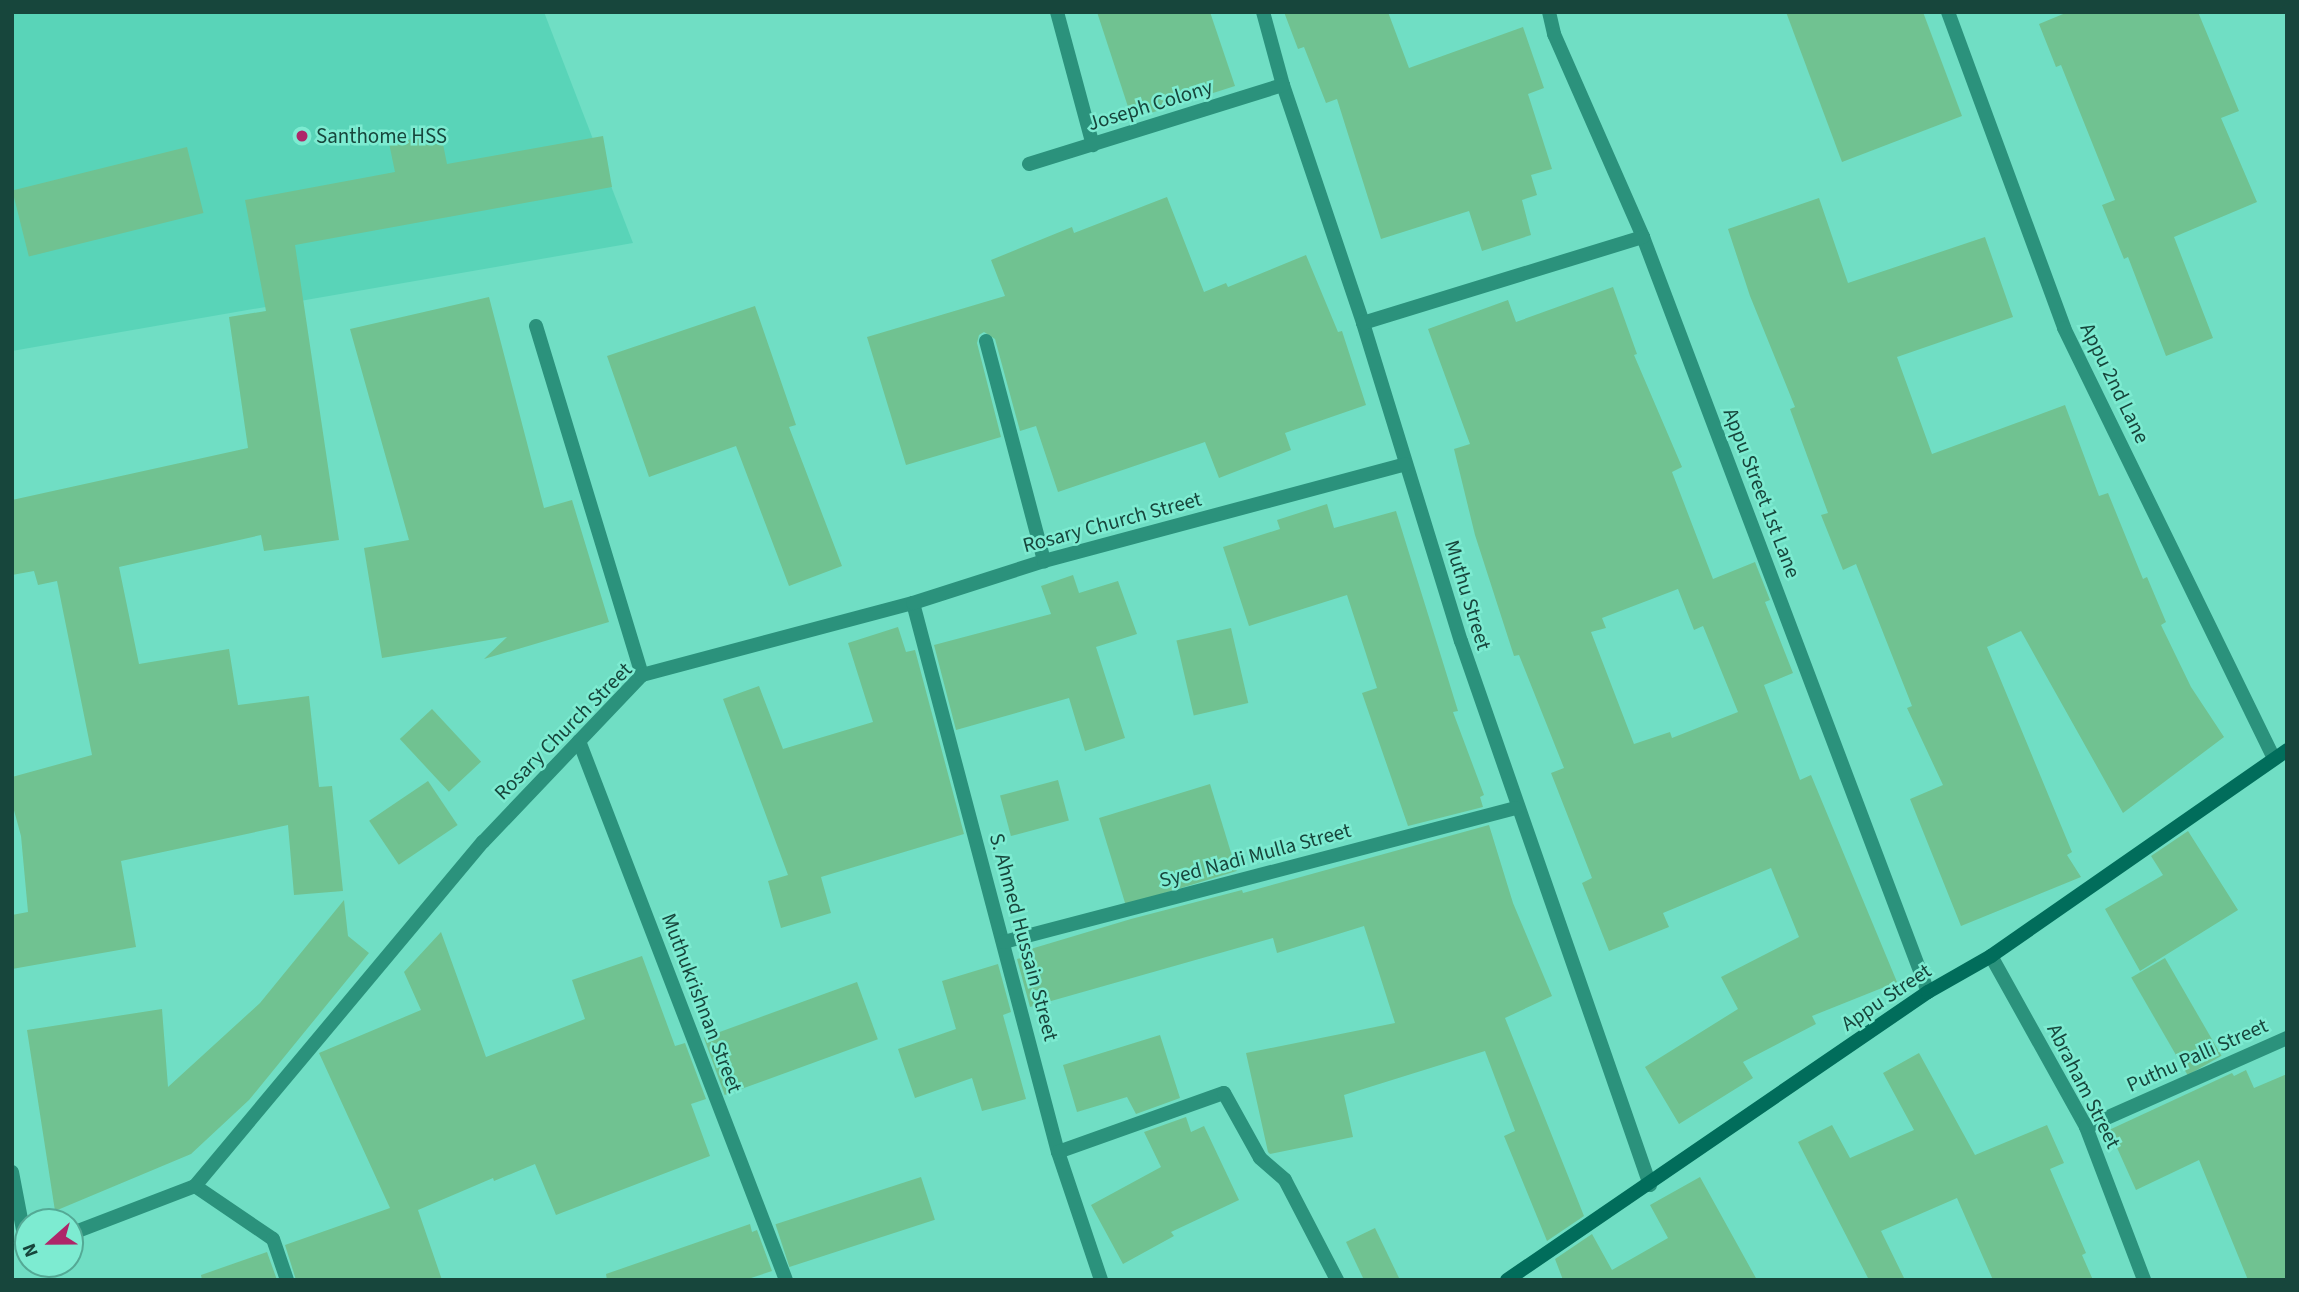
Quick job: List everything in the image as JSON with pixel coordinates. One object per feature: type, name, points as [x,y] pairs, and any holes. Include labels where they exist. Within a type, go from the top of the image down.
[{"type":"street","points":[[1057,12],[1093,145]]},
{"type":"street","name":"Muthu Street","points":[[1264,12],[1283,85],[1363,323],[1405,464],[1516,808],[1650,1185]]},
{"type":"street","name":"Appu Street 1st Lane","points":[[1549,12],[1554,34],[1643,237],[1928,992]]},
{"type":"street","name":"Appu 2nd Lane","points":[[1948,12],[2064,328],[2274,759]]},
{"type":"street","name":"Joseph Colony","points":[[1029,164],[1283,85]]},
{"type":"street","points":[[1363,323],[1643,237]]},
{"type":"street","points":[[536,326],[642,676]]},
{"type":"street","points":[[986,341],[1044,561]]},
{"type":"street","name":"Rosary Church Street","points":[[84,1229],[195,1186],[483,842],[642,676],[913,603],[1044,561],[1405,464]]},
{"type":"street","name":"S. Ahmed Hussain Street","points":[[913,603],[1058,1152],[1101,1280]]},
{"type":"street","name":"Muthukrishnan Street","points":[[579,741],[786,1280]]},
{"type":"street","name":"Appu Street","points":[[1507,1280],[1650,1185],[1928,992],[1991,956],[2287,750]]},
{"type":"street","name":"Syed Nadi Mulla Street","points":[[1004,942],[1516,808]]},
{"type":"street","name":"Abraham Street","points":[[1991,956],[2086,1127],[2144,1280]]},
{"type":"street","name":"Puthu Palli Street","points":[[2086,1127],[2287,1038]]},
{"type":"street","points":[[1058,1152],[1224,1093],[1260,1158],[1285,1180],[1337,1280]]},
{"type":"street","points":[[12,1172],[19,1208]]},
{"type":"street","points":[[195,1186],[272,1239],[287,1280]]},
{"type":"shaded area","name":"Santhome HSS","points":[[12,12],[544,12],[633,243],[12,351]]},
{"type":"building","points":[[1097,12],[1210,12],[1235,86],[1132,119]]},
{"type":"building","points":[[1284,12],[1388,12],[1409,68],[1523,27],[1544,88],[1528,94],[1552,169],[1531,175],[1537,195],[1522,200],[1531,235],[1482,251],[1469,211],[1381,239],[1337,99],[1326,103],[1304,47],[1298,49]]},
{"type":"building","points":[[1786,12],[1923,12],[1962,116],[1842,162]]},
{"type":"building","points":[[2068,12],[2198,12],[2239,111],[2221,118],[2257,202],[2174,237],[2213,338],[2166,356],[2128,257],[2124,259],[2102,205],[2115,200],[2061,65],[2056,67],[2039,24]]},
{"type":"building","points":[[441,134],[447,164],[603,136],[612,187],[295,245],[339,540],[264,551],[261,535],[119,567],[139,664],[229,649],[238,705],[309,696],[319,787],[332,786],[343,891],[294,895],[288,825],[121,861],[136,947],[12,969],[12,915],[28,912],[21,836],[12,803],[12,777],[92,755],[57,581],[38,585],[34,571],[12,575],[12,500],[248,448],[229,317],[266,311],[245,200],[395,172],[389,143]]},
{"type":"building","points":[[187,147],[203,213],[29,257],[12,191]]},
{"type":"building","points":[[1167,197],[1204,292],[1226,283],[1228,287],[1306,255],[1338,332],[1342,331],[1366,405],[1285,433],[1291,450],[1219,478],[1205,442],[1058,492],[1036,426],[1020,431],[995,339],[984,332],[979,335],[977,343],[1001,437],[906,465],[867,337],[1005,296],[991,260],[1072,227],[1074,233]]},
{"type":"building","points":[[1819,198],[1848,283],[1985,237],[2013,317],[1897,357],[1932,454],[2065,405],[2099,496],[2108,493],[2143,579],[2147,577],[2166,622],[2161,625],[2191,687],[2224,737],[2123,813],[2021,631],[1987,647],[2072,852],[2067,855],[2081,877],[1961,926],[1910,799],[1943,785],[1907,708],[1912,706],[1856,564],[1843,570],[1821,515],[1828,513],[1790,409],[1795,407],[1750,296],[1728,229]]},
{"type":"building","points":[[1613,287],[1637,354],[1634,355],[1682,467],[1672,472],[1713,579],[1755,562],[1770,600],[1765,602],[1793,673],[1764,685],[1800,780],[1811,775],[1897,982],[1812,1016],[1816,1024],[1743,1062],[1753,1078],[1679,1124],[1645,1067],[1738,1009],[1721,977],[1799,937],[1771,868],[1663,913],[1669,927],[1609,951],[1582,883],[1592,878],[1551,773],[1564,768],[1519,655],[1514,656],[1475,535],[1454,449],[1470,444],[1428,329],[1508,300],[1516,322]],"holes":[[[1678,589],[1694,630],[1703,626],[1738,712],[1672,738],[1670,732],[1634,744],[1591,632],[1606,628],[1602,618]]]},
{"type":"building","points":[[489,297],[544,508],[572,500],[609,622],[484,659],[507,637],[382,658],[364,548],[409,540],[350,329]]},
{"type":"building","points":[[755,306],[796,425],[789,427],[842,566],[789,586],[736,446],[649,477],[607,356]]},
{"type":"building","points":[[1327,504],[1334,528],[1396,511],[1458,711],[1453,712],[1484,795],[1480,797],[1483,807],[1408,826],[1362,693],[1377,688],[1347,595],[1249,626],[1223,547],[1280,529],[1277,520]]},
{"type":"building","points":[[1073,575],[1079,593],[1118,581],[1137,634],[1096,647],[1125,738],[1085,751],[1069,698],[956,730],[934,645],[1051,614],[1041,586]]},
{"type":"building","points":[[898,627],[906,652],[915,650],[964,834],[821,877],[831,913],[781,928],[768,881],[788,875],[723,699],[759,686],[783,749],[873,722],[848,643]]},
{"type":"building","points":[[1231,628],[1248,703],[1194,716],[1176,641]]},
{"type":"building","points":[[432,709],[481,762],[449,792],[400,739]]},
{"type":"building","points":[[1058,780],[1069,821],[1011,836],[1000,796]]},
{"type":"building","points":[[428,781],[458,825],[399,865],[369,821]]},
{"type":"building","points":[[1210,784],[1237,871],[1126,905],[1099,818]]},
{"type":"building","points":[[1489,825],[1513,903],[1552,996],[1505,1018],[1584,1216],[1547,1241],[1504,1136],[1515,1131],[1485,1051],[1344,1095],[1353,1137],[1270,1154],[1268,1152],[1246,1053],[1395,1023],[1364,926],[1277,953],[1273,938],[1030,1007],[1017,959],[1025,957],[1024,951],[1131,919],[1242,890],[1243,893]]},
{"type":"building","points":[[2188,831],[2238,910],[2140,971],[2105,909],[2163,875],[2151,856]]},
{"type":"building","points":[[344,900],[348,936],[369,953],[249,1100],[191,1154],[62,1208],[55,1208],[27,1030],[162,1009],[168,1087],[260,1003]]},
{"type":"building","points":[[441,932],[486,1057],[585,1019],[572,980],[642,956],[675,1046],[685,1043],[706,1099],[691,1104],[710,1156],[556,1215],[535,1164],[494,1181],[493,1178],[418,1210],[442,1280],[296,1280],[285,1245],[390,1208],[319,1053],[421,1010],[404,972]]},
{"type":"building","points":[[2165,958],[2222,1056],[2188,1075],[2131,978]]},
{"type":"building","points":[[998,964],[1011,1012],[1003,1015],[1026,1099],[982,1111],[972,1078],[915,1098],[898,1049],[956,1029],[942,981]]},
{"type":"building","points":[[857,982],[878,1039],[725,1095],[704,1038]]},
{"type":"building","points":[[1160,1035],[1180,1098],[1136,1114],[1127,1097],[1077,1112],[1063,1065]]},
{"type":"building","points":[[1919,1053],[1975,1155],[2047,1125],[2064,1163],[2050,1169],[2086,1253],[2082,1255],[2093,1280],[1993,1280],[1957,1198],[1881,1231],[1905,1280],[1869,1280],[1798,1142],[1832,1125],[1850,1158],[1914,1130],[1883,1073]]},
{"type":"building","points":[[2246,1070],[2254,1088],[2287,1074],[2287,1280],[2248,1280],[2199,1160],[2136,1190],[2109,1130],[2232,1073],[2234,1076]]},
{"type":"building","points":[[1186,1117],[1191,1132],[1204,1126],[1239,1200],[1171,1232],[1174,1236],[1123,1264],[1091,1205],[1161,1167],[1144,1132]]},
{"type":"building","points":[[921,1177],[935,1220],[789,1267],[775,1224]]},
{"type":"building","points":[[1700,1177],[1757,1280],[1563,1280],[1555,1259],[1592,1234],[1612,1270],[1668,1238],[1650,1205]]},
{"type":"building","points":[[750,1224],[752,1232],[757,1230],[772,1271],[745,1280],[607,1280],[606,1274]]},
{"type":"building","points":[[1375,1228],[1400,1280],[1364,1280],[1346,1242]]},
{"type":"building","points":[[267,1252],[277,1280],[202,1280],[201,1275]]},
{"type":"place","name":"Santhome HSS","points":[[302,136]]}]
